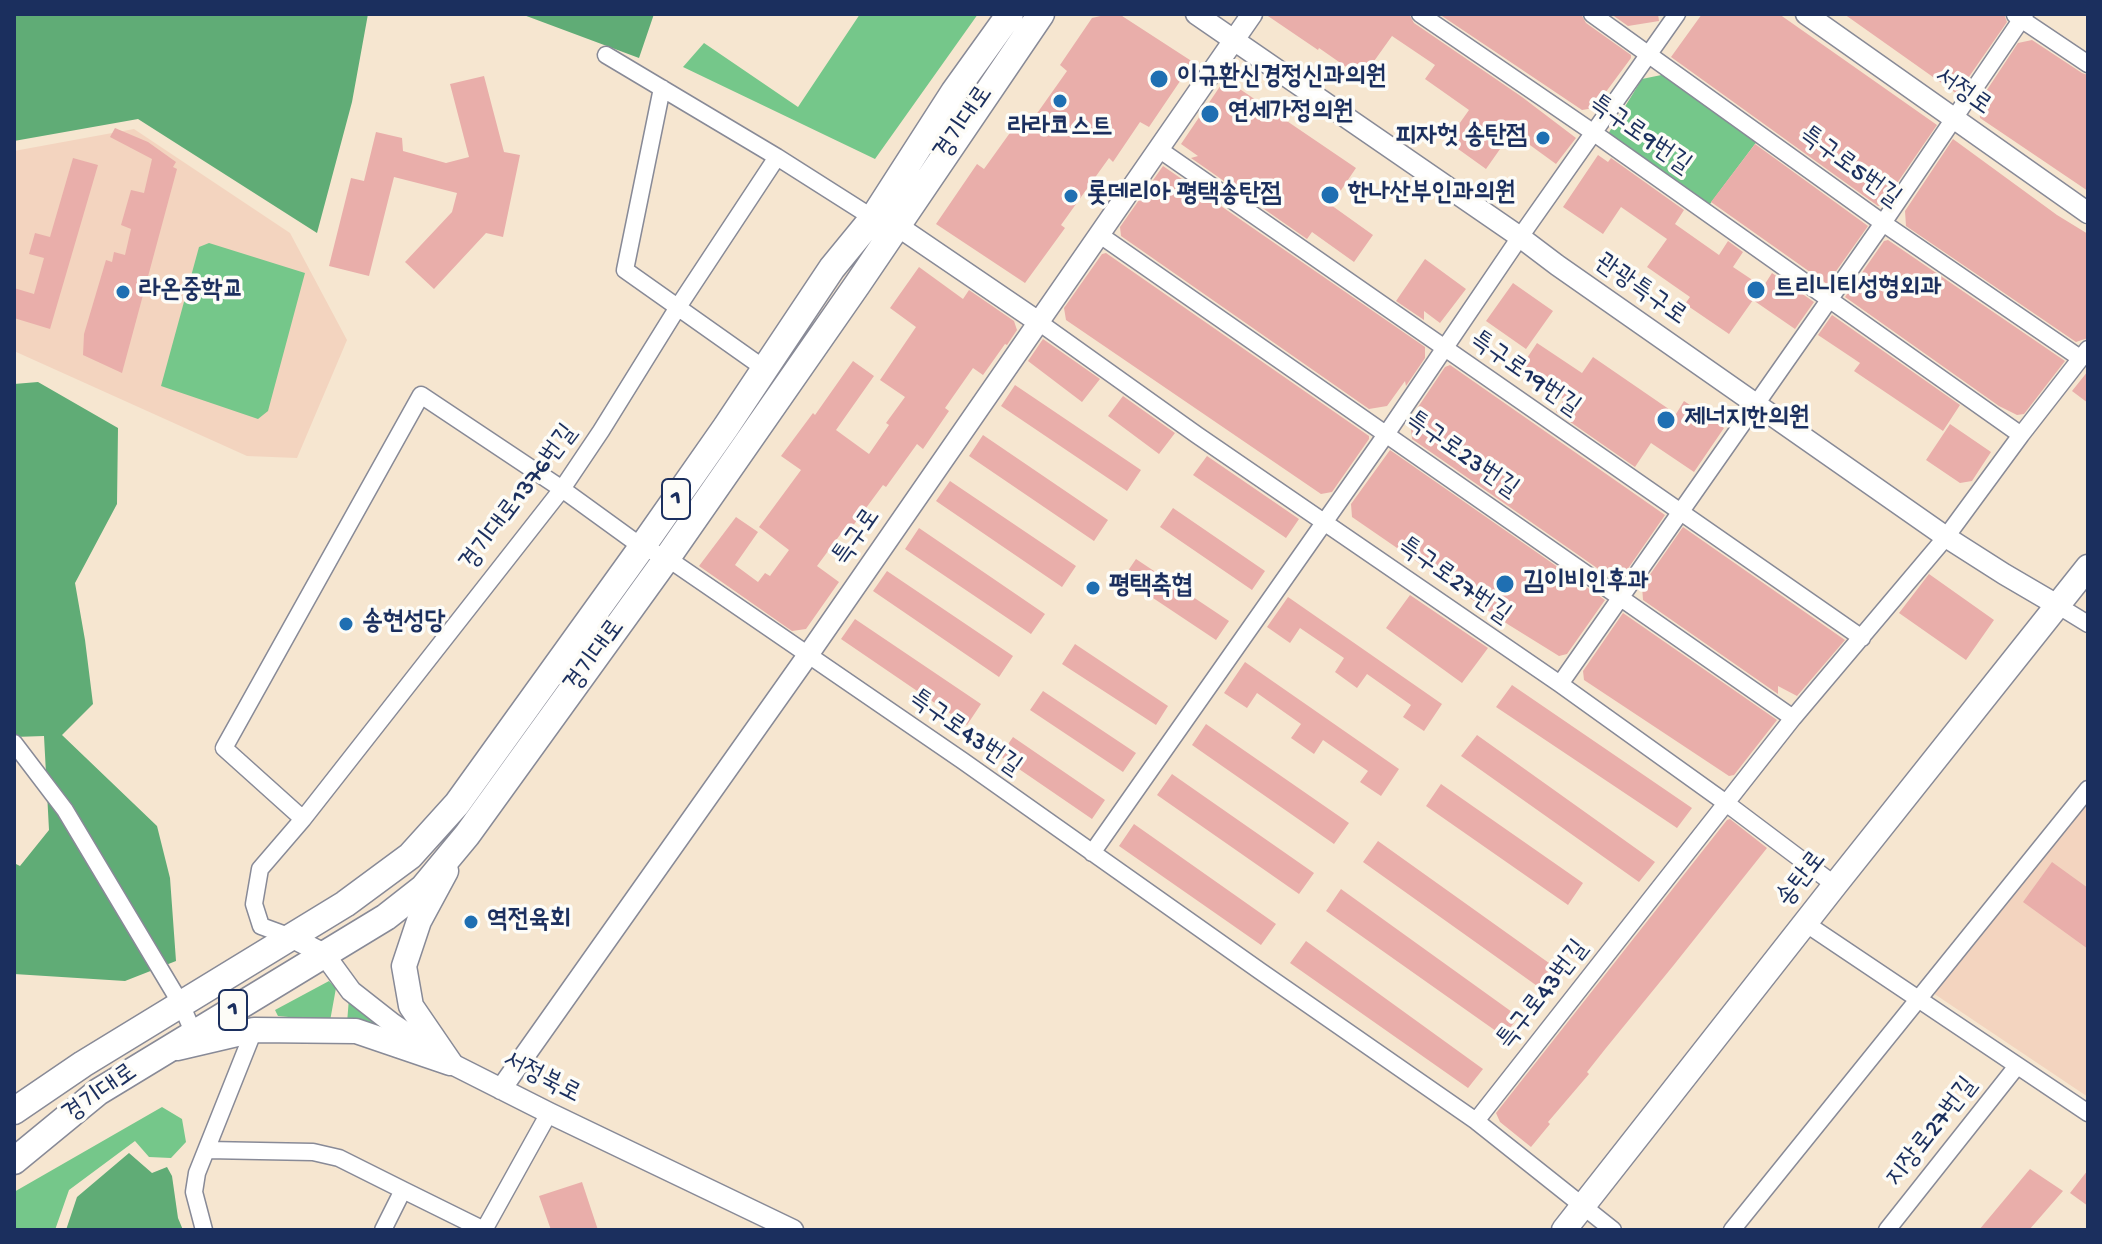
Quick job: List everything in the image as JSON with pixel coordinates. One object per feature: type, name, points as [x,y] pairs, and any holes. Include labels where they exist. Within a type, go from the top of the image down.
[{"type":"main road","name":"경기대로","points":[[14,1111],[83,1064],[345,904],[410,856],[457,804],[642,547],[832,268],[885,222],[954,92],[1010,14]]},
{"type":"main road","name":"경기대로","points":[[14,1161],[98,1092],[386,917],[423,888],[476,822],[667,558],[885,222],[1041,14]]},
{"type":"main road","name":"송탄로","points":[[1564,1230],[2088,567]]},
{"type":"main road","points":[[449,857],[448,866],[419,921],[404,966],[411,1006],[450,1063]]},
{"type":"main road","points":[[167,1050],[254,1030],[356,1031],[450,1063]]},
{"type":"street","name":"관광특구로","points":[[1196,14],[1520,237],[1946,537],[2057,605]]},
{"type":"street","name":"특구로","points":[[501,1089],[1040,323],[1252,14]]},
{"type":"street","name":"특구로9번길","points":[[1420,14],[2021,435]]},
{"type":"street","name":"특구로5번길","points":[[1592,14],[1883,223],[2084,354],[1946,537]]},
{"type":"street","points":[[1092,853],[1677,14]]},
{"type":"street","name":"서정로","points":[[1806,14],[2088,213]]},
{"type":"street","points":[[1560,684],[1955,119],[2020,16],[2088,64]]},
{"type":"street","points":[[606,55],[885,222],[1040,323]]},
{"type":"street","points":[[662,88],[625,270],[765,369]]},
{"type":"street","name":"특구로19번길","points":[[1160,150],[1862,638]]},
{"type":"street","name":"경기대로1376번길","points":[[291,937],[261,926],[254,904],[260,869],[303,819],[562,489],[777,157]]},
{"type":"street","name":"특구로23번길","points":[[1100,235],[1793,718]]},
{"type":"street","name":"특구로27번길","points":[[1040,323],[1560,684],[1835,885]]},
{"type":"street","name":"특구로43번길","points":[[303,819],[224,748],[421,395],[562,489],[642,547],[667,558],[808,655],[1476,1121],[1793,718],[1946,537]]},
{"type":"street","points":[[2057,605],[2088,624]]},
{"type":"street","points":[[14,743],[65,810],[181,1004],[194,1034]]},
{"type":"street","points":[[1732,1230],[2088,789]]},
{"type":"street","name":"지장로27번길","points":[[1805,923],[2088,1113]]},
{"type":"street","name":"서정북로","points":[[291,937],[324,954],[351,991],[450,1063],[793,1230]]},
{"type":"street","points":[[204,1230],[194,1192],[197,1173],[254,1030]]},
{"type":"street","name":"지장로27번길","points":[[1887,1230],[2017,1066]]},
{"type":"street","points":[[207,1150],[313,1152],[339,1158],[484,1230],[549,1113]]},
{"type":"street","points":[[1476,1121],[1613,1230]]},
{"type":"street","points":[[383,1230],[403,1190]]},
{"type":"shaded area","points":[[134,129],[290,233],[347,340],[297,458],[247,456],[14,351],[14,151]]},
{"type":"shaded area","points":[[2088,795],[2088,1097],[1933,993]]},
{"type":"green space","points":[[14,14],[368,14],[352,102],[317,233],[138,119],[14,141]]},
{"type":"green space","points":[[521,14],[654,14],[639,58]]},
{"type":"green space","points":[[860,14],[978,14],[875,159],[683,67],[704,43],[798,107]]},
{"type":"green space","points":[[1671,73],[1758,140],[1707,208],[1608,134],[1642,79]]},
{"type":"green space","points":[[209,243],[305,273],[268,411],[258,419],[161,386],[199,247]]},
{"type":"green space","points":[[38,382],[118,428],[117,504],[75,583],[93,704],[62,735],[157,826],[170,878],[176,961],[125,981],[14,974],[14,863],[20,866],[49,830],[44,736],[14,737],[14,384]]},
{"type":"green space","points":[[329,981],[336,988],[330,1021],[278,1016],[275,1010]]},
{"type":"green space","points":[[349,998],[375,1019],[376,1026],[347,1023]]},
{"type":"green space","points":[[162,1107],[182,1119],[186,1142],[171,1158],[149,1157],[135,1141],[69,1190],[55,1230],[14,1230],[14,1192]]},
{"type":"green space","points":[[129,1153],[152,1173],[167,1167],[172,1176],[178,1218],[183,1230],[66,1230],[77,1197]]},
{"type":"building","points":[[1119,14],[1193,62],[1149,127],[1140,122],[1113,162],[1109,158],[1061,225],[1065,228],[1025,283],[936,224],[977,164],[984,169],[1017,123],[1033,119],[1067,71],[1060,65],[1092,18]]},
{"type":"building","points":[[1265,14],[1409,14],[1414,23],[1576,138],[1556,164],[1512,132],[1486,169],[1447,141],[1469,110],[1425,79],[1435,65],[1392,36],[1362,78]]},
{"type":"building","points":[[1439,14],[1581,14],[1586,23],[1631,58],[1594,108],[1582,110]]},
{"type":"building","points":[[1611,14],[1658,14],[1659,21],[1628,26]]},
{"type":"building","points":[[1702,14],[1779,14],[1937,125],[1882,205],[1878,206],[1671,57]]},
{"type":"building","points":[[1844,14],[2004,14],[2007,22],[1957,94]]},
{"type":"building","points":[[2032,40],[2088,75],[2088,191],[1980,118],[1979,102],[2018,43]]},
{"type":"building","points":[[484,76],[504,152],[520,155],[503,237],[486,233],[434,289],[405,262],[452,212],[457,193],[394,177],[369,276],[329,266],[351,178],[364,181],[376,132],[402,138],[403,151],[446,163],[469,157],[450,84]]},
{"type":"building","points":[[1225,79],[1356,168],[1331,205],[1373,235],[1354,262],[1312,232],[1307,239],[1191,158],[1198,156],[1181,144]]},
{"type":"building","points":[[115,128],[148,142],[176,162],[173,167],[177,169],[122,373],[83,355],[84,334],[106,260],[112,262],[114,252],[125,255],[131,229],[121,225],[131,190],[144,193],[152,159],[110,137]]},
{"type":"building","points":[[1953,139],[2088,234],[2088,338],[2076,342],[1906,226],[1905,211]]},
{"type":"building","points":[[1755,144],[1868,226],[1827,284],[1711,202]]},
{"type":"building","points":[[1598,155],[1608,162],[1611,158],[1684,210],[1675,224],[1719,255],[1728,241],[1743,252],[1733,267],[1763,287],[1772,273],[1814,302],[1795,329],[1753,300],[1729,334],[1685,304],[1690,297],[1647,267],[1667,239],[1621,207],[1603,234],[1563,207]]},
{"type":"building","points":[[73,158],[98,165],[50,329],[14,318],[14,288],[34,294],[44,258],[29,254],[35,233],[50,237]]},
{"type":"building","points":[[1163,166],[1425,347],[1425,358],[1406,386],[1405,381],[1387,406],[1369,409],[1121,236],[1120,227]]},
{"type":"building","points":[[1888,240],[2065,361],[2024,414],[2017,415],[1999,406],[1845,297],[1884,241]]},
{"type":"building","points":[[1106,253],[1369,436],[1332,492],[1321,494],[1066,320],[1064,308],[1102,254]]},
{"type":"building","points":[[1425,259],[1466,289],[1440,323],[1424,311],[1424,320],[1396,301]]},
{"type":"building","points":[[919,267],[963,299],[969,290],[1014,321],[1017,330],[983,375],[973,368],[945,408],[949,411],[923,449],[917,444],[852,527],[848,524],[817,566],[839,582],[806,629],[792,631],[699,566],[736,517],[758,532],[735,565],[758,582],[765,573],[770,576],[789,550],[759,527],[801,470],[781,456],[853,361],[874,376],[836,430],[869,454],[905,397],[880,380],[916,327],[890,308]]},
{"type":"building","points":[[1513,283],[1553,311],[1526,349],[1486,321]]},
{"type":"building","points":[[1832,315],[1960,405],[1943,431],[1854,371],[1860,363],[1818,335]]},
{"type":"building","points":[[1043,339],[1100,379],[1082,402],[1028,361]]},
{"type":"building","points":[[1537,343],[1582,373],[1593,357],[1676,414],[1684,401],[1724,428],[1694,472],[1651,443],[1635,467],[1556,412],[1564,399],[1519,370]]},
{"type":"building","points":[[1450,365],[1665,515],[1627,570],[1607,575],[1412,439],[1410,419],[1445,367]]},
{"type":"building","points":[[2088,371],[2088,403],[2072,391]]},
{"type":"building","points":[[1015,385],[1141,470],[1127,491],[1001,406]]},
{"type":"building","points":[[1123,396],[1175,433],[1159,454],[1108,416]]},
{"type":"building","points":[[1950,424],[1991,452],[1972,481],[1960,483],[1926,460]]},
{"type":"building","points":[[983,435],[1108,520],[1094,541],[969,456]]},
{"type":"building","points":[[1390,450],[1605,600],[1567,654],[1559,656],[1509,625],[1352,517],[1351,504]]},
{"type":"building","points":[[1207,456],[1299,519],[1286,538],[1193,475]]},
{"type":"building","points":[[950,481],[1076,566],[1062,587],[936,501]]},
{"type":"building","points":[[1173,508],[1265,571],[1252,590],[1160,527]]},
{"type":"building","points":[[1683,527],[1845,640],[1797,696],[1778,686],[1778,694],[1643,600],[1642,586]]},
{"type":"building","points":[[919,528],[1045,614],[1031,634],[905,549]]},
{"type":"building","points":[[1136,559],[1229,621],[1216,640],[1123,578]]},
{"type":"building","points":[[887,571],[1013,656],[999,677],[873,591]]},
{"type":"building","points":[[1929,574],[1994,620],[1966,660],[1899,613]]},
{"type":"building","points":[[1410,595],[1488,648],[1462,683],[1386,628]]},
{"type":"building","points":[[1288,597],[1442,704],[1424,731],[1403,717],[1411,705],[1367,674],[1357,688],[1335,672],[1344,658],[1300,628],[1290,643],[1267,627]]},
{"type":"building","points":[[1623,613],[1777,720],[1734,775],[1729,776],[1584,680],[1583,671]]},
{"type":"building","points":[[855,619],[981,704],[967,725],[841,639]]},
{"type":"building","points":[[1075,644],[1168,706],[1156,725],[1062,664]]},
{"type":"building","points":[[1245,662],[1399,769],[1381,796],[1360,782],[1368,771],[1323,740],[1314,754],[1291,738],[1301,724],[1257,693],[1247,708],[1224,693]]},
{"type":"building","points":[[1512,685],[1692,808],[1677,828],[1496,707]]},
{"type":"building","points":[[1043,691],[1136,753],[1123,772],[1030,710]]},
{"type":"building","points":[[1206,724],[1349,823],[1334,844],[1192,745]]},
{"type":"building","points":[[1477,735],[1655,862],[1639,882],[1461,756]]},
{"type":"building","points":[[1013,737],[1105,800],[1092,819],[1000,756]]},
{"type":"building","points":[[1172,774],[1314,873],[1299,894],[1157,795]]},
{"type":"building","points":[[1441,784],[1583,883],[1568,905],[1426,806]]},
{"type":"building","points":[[1730,819],[1767,848],[1587,1072],[1589,1074],[1531,1147],[1500,1122],[1496,1113]]},
{"type":"building","points":[[1134,824],[1276,924],[1261,945],[1119,846]]},
{"type":"building","points":[[1378,841],[1556,968],[1540,988],[1363,862]]},
{"type":"building","points":[[2052,862],[2088,888],[2088,949],[2023,902]]},
{"type":"building","points":[[1341,889],[1519,1017],[1503,1036],[1326,911]]},
{"type":"building","points":[[1306,941],[1483,1069],[1468,1088],[1290,963]]},
{"type":"building","points":[[2030,1169],[2063,1191],[2029,1230],[1979,1230]]},
{"type":"building","points":[[2088,1170],[2088,1206],[2070,1193]]},
{"type":"building","points":[[582,1182],[598,1230],[551,1230],[539,1196]]},
{"type":"place","name":"이규환신경정신과의원","points":[[1159,79]]},
{"type":"place","name":"라라코스트","points":[[1060,101]]},
{"type":"place","name":"연세가정의원","points":[[1210,114]]},
{"type":"place","name":"피자헛 송탄점","points":[[1543,138]]},
{"type":"place","name":"한나산부인과의원","points":[[1330,195]]},
{"type":"place","name":"롯데리아 평택송탄점","points":[[1071,196]]},
{"type":"place","name":"트리니티성형외과","points":[[1756,290]]},
{"type":"place","name":"라온중학교","points":[[123,292]]},
{"type":"place","name":"제너지한의원","points":[[1666,420]]},
{"type":"place","name":"김이비인후과","points":[[1505,584]]},
{"type":"place","name":"평택축협","points":[[1093,588]]},
{"type":"place","name":"송현성당","points":[[346,624]]},
{"type":"place","name":"역전육회","points":[[471,922]]}]
